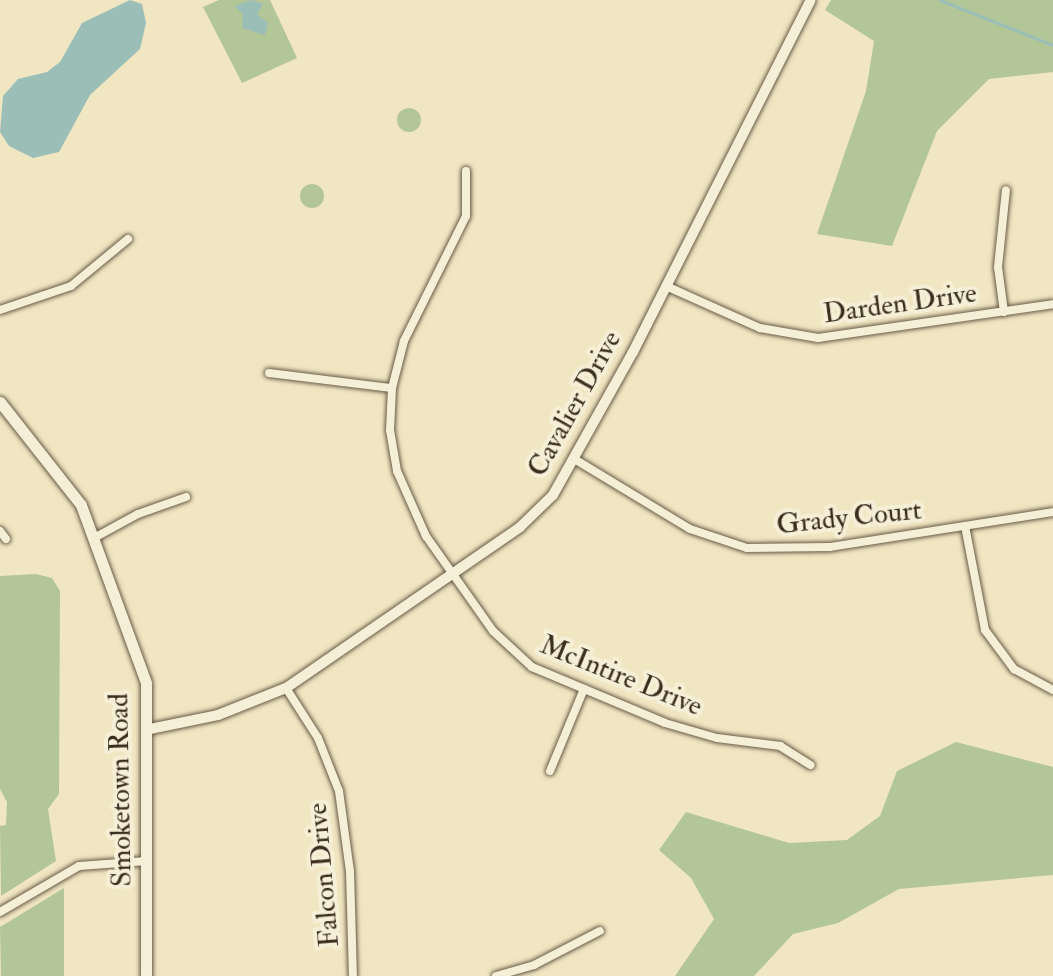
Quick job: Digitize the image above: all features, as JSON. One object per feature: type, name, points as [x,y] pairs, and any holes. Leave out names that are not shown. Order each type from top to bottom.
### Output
[{"type":"main road","name":"Smoketown Road","points":[[0,402],[70,487],[94,538],[140,661],[150,729],[146,976]]},
{"type":"street","name":"Cavalier Drive","points":[[150,729],[218,715],[286,688],[453,575],[537,512],[576,460],[811,0]]},
{"type":"street","name":"McIntire Drive","points":[[466,171],[466,216],[404,341],[392,388],[390,430],[397,471],[414,515],[453,575],[517,657],[584,689],[691,731],[780,746],[810,765]]},
{"type":"street","points":[[1004,312],[999,251],[1006,190]]},
{"type":"street","points":[[0,310],[71,286],[128,239]]},
{"type":"street","name":"Darden Drive","points":[[666,286],[741,321],[797,337],[839,337],[1053,304]]},
{"type":"street","points":[[269,373],[392,388]]},
{"type":"street","name":"Grady Court","points":[[576,460],[690,529],[747,548],[830,547],[1053,512]]},
{"type":"street","points":[[94,538],[138,514],[186,497]]},
{"type":"street","points":[[965,526],[979,614],[989,637],[1014,669],[1053,690]]},
{"type":"street","name":"Falcon Drive","points":[[286,688],[318,738],[339,791],[350,871],[353,976]]},
{"type":"street","points":[[550,771],[584,689]]},
{"type":"street","points":[[0,912],[79,866],[147,861]]},
{"type":"street","points":[[496,976],[534,965],[600,931]]},
{"type":"green space","points":[[219,0],[270,0],[297,58],[242,83],[203,7]]},
{"type":"green space","points":[[831,0],[1053,0],[1053,72],[989,79],[937,131],[892,246],[817,234],[866,91],[874,41],[825,10]]},
{"type":"green space","points":[[409,108],[420,115],[421,120],[414,131],[409,132],[398,125],[397,120],[404,109]]},
{"type":"green space","points":[[312,184],[321,187],[324,196],[321,205],[312,208],[303,205],[300,196],[303,187]]},
{"type":"green space","points":[[36,574],[52,578],[60,591],[59,794],[48,809],[56,861],[1,896],[0,826],[6,825],[7,802],[0,789],[0,576]]},
{"type":"green space","points":[[956,742],[1053,767],[1053,875],[899,889],[838,923],[793,934],[754,976],[675,976],[714,919],[691,878],[659,850],[686,812],[789,843],[847,840],[880,816],[897,771]]},
{"type":"green space","points":[[64,888],[64,976],[1,976],[0,927]]},
{"type":"water","points":[[130,0],[142,4],[146,23],[140,49],[90,95],[59,152],[33,158],[9,146],[0,132],[3,96],[18,79],[47,72],[60,62],[82,23]]},
{"type":"water","points":[[251,0],[263,4],[257,14],[268,23],[265,35],[242,28],[243,15],[235,6]]},
{"type":"waterway","points":[[940,0],[1053,45]]}]
